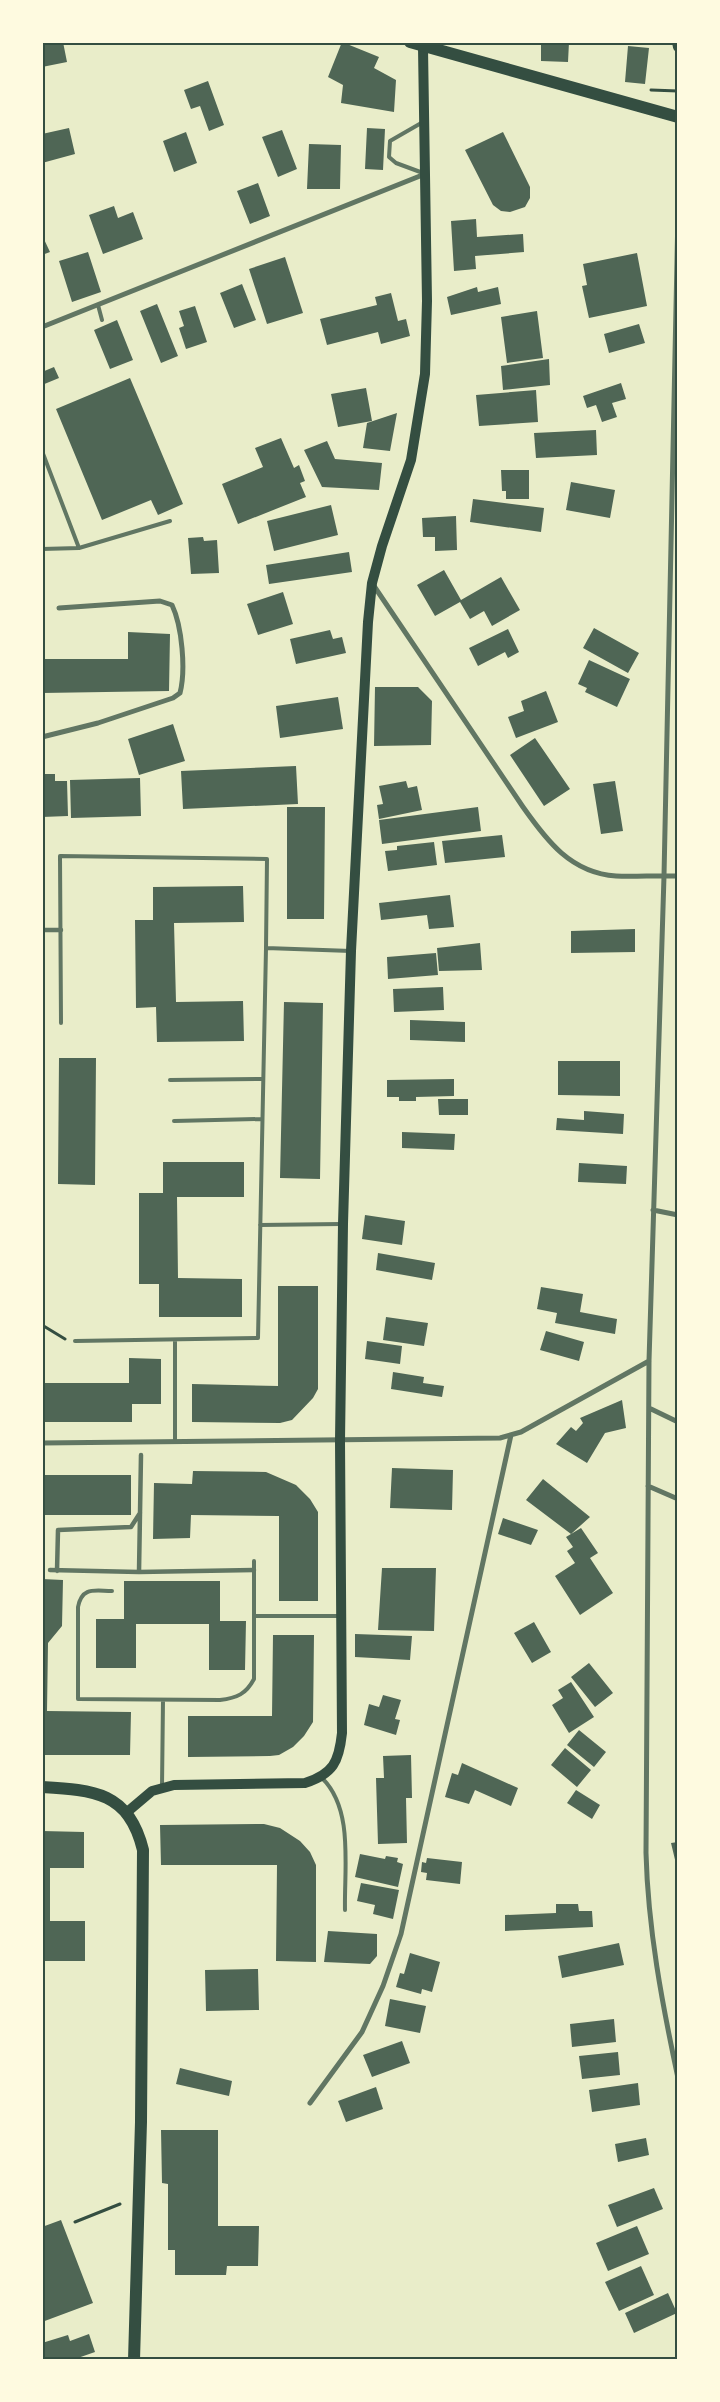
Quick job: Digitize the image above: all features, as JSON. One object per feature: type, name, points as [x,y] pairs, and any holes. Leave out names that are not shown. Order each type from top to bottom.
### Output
[{"type":"main road","points":[[410,42],[424,48],[678,117]]},
{"type":"main road","points":[[677,42],[678,47]]},
{"type":"main road","points":[[126,1813],[141,1799],[162,1787],[187,1784],[305,1783],[322,1778],[332,1767],[340,1752],[342,1733],[340,1440],[343,1224],[351,951],[368,622],[372,583],[382,546],[412,460],[425,374],[427,301],[424,48]]},
{"type":"main road","points":[[42,1787],[94,1792],[105,1796],[126,1813],[139,1836],[144,1866],[141,2122],[134,2360]]},
{"type":"street","points":[[42,327],[426,173]]},
{"type":"street","points":[[678,213],[664,876],[649,1361],[646,1853],[647,1901],[654,1959],[678,2078]]},
{"type":"street","points":[[372,583],[545,837],[566,858],[586,870],[614,876],[678,876]]},
{"type":"street","points":[[42,737],[89,726],[172,698],[180,693],[183,680],[178,617],[172,605],[160,601],[58,608]]},
{"type":"street","points":[[42,930],[61,930]]},
{"type":"street","points":[[653,1210],[678,1215]]},
{"type":"street","points":[[42,1443],[479,1440],[521,1432],[649,1361]]},
{"type":"street","points":[[649,1408],[678,1422]]},
{"type":"street","points":[[310,2102],[362,2032],[383,1986],[401,1934],[511,1435]]},
{"type":"street","points":[[139,1572],[141,1455]]},
{"type":"street","points":[[648,1486],[678,1499]]},
{"type":"street","points":[[57,1570],[58,1530],[131,1527],[141,1512]]},
{"type":"street","points":[[50,1570],[139,1572],[254,1570]]},
{"type":"lane","points":[[425,121],[390,141],[389,157],[396,163],[426,173]]},
{"type":"lane","points":[[98,305],[102,320]]},
{"type":"lane","points":[[42,451],[79,548]]},
{"type":"lane","points":[[42,549],[79,548],[170,521]]},
{"type":"lane","points":[[61,1023],[60,856],[267,859],[258,1338],[75,1341]]},
{"type":"lane","points":[[266,948],[351,951]]},
{"type":"lane","points":[[170,1080],[262,1079]]},
{"type":"lane","points":[[174,1121],[261,1119]]},
{"type":"lane","points":[[260,1225],[343,1224]]},
{"type":"lane","points":[[175,1340],[176,1442]]},
{"type":"lane","points":[[112,1591],[87,1591],[80,1596],[78,1607],[78,1700],[236,1698],[249,1689],[254,1679],[254,1561]]},
{"type":"lane","points":[[255,1616],[340,1616]]},
{"type":"lane","points":[[162,1787],[163,1700]]},
{"type":"lane","points":[[322,1778],[332,1788],[342,1815],[344,1910]]},
{"type":"path","points":[[651,90],[678,92]]},
{"type":"path","points":[[42,1325],[63,1339],[75,1341]]},
{"type":"path","points":[[75,2222],[120,2204]]},
{"type":"building","points":[[42,42],[63,42],[67,62],[42,67]]},
{"type":"building","points":[[342,42],[379,57],[374,68],[396,80],[394,112],[341,103],[343,85],[328,77]]},
{"type":"building","points":[[541,42],[569,42],[568,62],[541,61]]},
{"type":"building","points":[[628,46],[649,48],[645,84],[625,82]]},
{"type":"building","points":[[208,81],[224,125],[209,131],[200,106],[191,109],[184,90]]},
{"type":"building","points":[[69,128],[75,154],[42,163],[42,134]]},
{"type":"building","points":[[367,128],[385,129],[383,170],[365,169]]},
{"type":"building","points":[[282,130],[297,169],[278,177],[262,137]]},
{"type":"building","points":[[186,132],[197,163],[174,172],[163,141]]},
{"type":"building","points":[[503,132],[530,187],[530,198],[525,207],[510,212],[501,211],[493,205],[465,150]]},
{"type":"building","points":[[309,144],[341,145],[340,189],[307,189]]},
{"type":"building","points":[[258,183],[270,216],[250,224],[237,191]]},
{"type":"building","points":[[114,206],[118,218],[133,212],[143,239],[103,254],[89,215]]},
{"type":"building","points":[[476,219],[477,237],[523,234],[524,252],[475,256],[476,269],[454,271],[451,221]]},
{"type":"building","points":[[42,235],[50,252],[42,255]]},
{"type":"building","points":[[88,252],[101,292],[72,302],[59,261]]},
{"type":"building","points":[[637,253],[647,306],[589,318],[582,286],[587,285],[583,264]]},
{"type":"building","points":[[285,257],[303,313],[267,324],[249,269]]},
{"type":"building","points":[[242,284],[256,320],[234,328],[220,293]]},
{"type":"building","points":[[477,287],[478,292],[498,287],[501,304],[451,315],[447,297]]},
{"type":"building","points":[[391,293],[398,321],[406,319],[410,336],[381,344],[378,332],[327,345],[320,319],[377,305],[375,297]]},
{"type":"building","points":[[157,304],[178,356],[161,363],[140,311]]},
{"type":"building","points":[[195,306],[207,342],[186,349],[179,328],[184,326],[179,311]]},
{"type":"building","points":[[537,311],[543,358],[507,363],[501,317]]},
{"type":"building","points":[[117,320],[133,360],[110,369],[94,330]]},
{"type":"building","points":[[639,324],[645,343],[609,353],[604,334]]},
{"type":"building","points":[[549,359],[550,385],[503,390],[501,366]]},
{"type":"building","points":[[54,367],[59,378],[42,385],[42,372]]},
{"type":"building","points":[[130,378],[183,504],[158,515],[151,500],[102,520],[56,409]]},
{"type":"building","points":[[621,383],[626,399],[612,403],[617,417],[602,422],[596,405],[587,408],[583,396]]},
{"type":"building","points":[[366,388],[372,421],[338,427],[331,394]]},
{"type":"building","points":[[536,390],[538,422],[479,426],[476,395]]},
{"type":"building","points":[[397,413],[390,451],[363,448],[367,423]]},
{"type":"building","points":[[596,430],[597,455],[536,458],[534,433]]},
{"type":"building","points":[[281,438],[294,468],[299,465],[305,481],[300,483],[306,497],[238,524],[222,484],[263,467],[255,448]]},
{"type":"building","points":[[327,441],[335,459],[382,463],[379,490],[322,487],[304,450]]},
{"type":"building","points":[[501,470],[529,470],[529,499],[506,499],[506,491],[502,491]]},
{"type":"building","points":[[571,482],[615,490],[610,518],[566,510]]},
{"type":"building","points":[[473,499],[544,508],[541,532],[470,522]]},
{"type":"building","points":[[331,505],[338,535],[274,551],[267,521]]},
{"type":"building","points":[[456,516],[457,550],[435,551],[435,537],[423,537],[422,518]]},
{"type":"building","points":[[203,537],[204,541],[217,540],[219,573],[191,574],[188,538]]},
{"type":"building","points":[[349,552],[352,572],[269,584],[266,565]]},
{"type":"building","points":[[444,570],[461,600],[501,577],[520,610],[492,626],[484,611],[470,619],[460,602],[435,616],[417,585]]},
{"type":"building","points":[[283,592],[293,624],[258,635],[247,604]]},
{"type":"building","points":[[594,628],[639,653],[628,673],[583,648]]},
{"type":"building","points":[[508,629],[519,652],[508,658],[505,652],[478,666],[469,648]]},
{"type":"building","points":[[330,630],[333,639],[342,637],[346,653],[296,664],[290,639]]},
{"type":"building","points":[[128,632],[170,634],[169,691],[42,693],[42,659],[128,659]]},
{"type":"building","points":[[589,660],[630,679],[617,707],[585,692],[587,688],[578,684]]},
{"type":"building","points":[[375,687],[418,687],[432,701],[431,745],[374,746]]},
{"type":"building","points":[[546,691],[558,722],[516,738],[508,717],[524,711],[521,701]]},
{"type":"building","points":[[338,697],[343,729],[280,738],[276,706]]},
{"type":"building","points":[[173,724],[185,761],[139,775],[128,739]]},
{"type":"building","points":[[535,738],[570,789],[544,806],[510,755]]},
{"type":"building","points":[[296,766],[298,804],[183,809],[181,771]]},
{"type":"building","points":[[42,774],[55,774],[55,781],[67,781],[68,816],[42,817]]},
{"type":"building","points":[[140,778],[141,816],[71,818],[70,780]]},
{"type":"building","points":[[406,781],[408,788],[417,786],[422,810],[379,819],[377,805],[383,804],[379,786]]},
{"type":"building","points":[[615,781],[623,831],[601,834],[593,784]]},
{"type":"building","points":[[287,807],[325,807],[324,919],[287,919]]},
{"type":"building","points":[[478,807],[481,831],[382,844],[379,820]]},
{"type":"building","points":[[502,835],[505,857],[445,863],[442,841]]},
{"type":"building","points":[[434,842],[437,865],[388,871],[385,851],[397,850],[397,846]]},
{"type":"building","points":[[243,886],[244,922],[174,923],[176,1002],[243,1001],[244,1041],[157,1042],[156,1007],[136,1008],[135,920],[153,920],[153,887]]},
{"type":"building","points":[[450,895],[454,927],[429,929],[427,915],[381,920],[379,903]]},
{"type":"building","points":[[635,929],[635,952],[571,953],[571,931]]},
{"type":"building","points":[[480,943],[482,970],[439,971],[437,948]]},
{"type":"building","points":[[436,953],[438,975],[388,979],[387,957]]},
{"type":"building","points":[[443,987],[444,1010],[394,1012],[393,989]]},
{"type":"building","points":[[284,1002],[323,1003],[320,1179],[280,1178]]},
{"type":"building","points":[[410,1020],[465,1022],[465,1042],[410,1040]]},
{"type":"building","points":[[59,1058],[96,1058],[95,1185],[58,1184]]},
{"type":"building","points":[[558,1061],[620,1061],[620,1096],[558,1095]]},
{"type":"building","points":[[454,1079],[454,1096],[416,1097],[416,1101],[399,1101],[399,1097],[387,1097],[387,1080]]},
{"type":"building","points":[[438,1099],[468,1099],[468,1115],[439,1115]]},
{"type":"building","points":[[584,1111],[624,1114],[623,1134],[556,1130],[557,1118],[584,1120]]},
{"type":"building","points":[[402,1132],[455,1134],[454,1150],[402,1148]]},
{"type":"building","points":[[163,1162],[244,1162],[244,1197],[177,1197],[178,1278],[242,1279],[242,1317],[159,1317],[159,1284],[139,1284],[139,1193],[163,1193]]},
{"type":"building","points":[[579,1163],[627,1166],[626,1184],[578,1182]]},
{"type":"building","points":[[365,1215],[405,1221],[402,1245],[362,1239]]},
{"type":"building","points":[[378,1253],[435,1263],[432,1280],[376,1270]]},
{"type":"building","points":[[278,1286],[318,1286],[318,1389],[313,1398],[292,1420],[280,1423],[192,1422],[192,1384],[278,1386]]},
{"type":"building","points":[[541,1287],[583,1294],[580,1312],[617,1319],[615,1334],[555,1323],[557,1313],[537,1309]]},
{"type":"building","points":[[386,1317],[428,1323],[424,1346],[383,1340]]},
{"type":"building","points":[[546,1331],[584,1342],[579,1361],[540,1350]]},
{"type":"building","points":[[367,1341],[402,1346],[400,1364],[365,1359]]},
{"type":"building","points":[[129,1358],[161,1359],[161,1404],[132,1404],[132,1422],[42,1422],[42,1383],[129,1383]]},
{"type":"building","points":[[393,1372],[424,1377],[423,1383],[444,1386],[442,1397],[391,1389]]},
{"type":"building","points":[[622,1400],[626,1428],[605,1433],[587,1463],[556,1444],[571,1427],[576,1431],[583,1423],[580,1418]]},
{"type":"building","points":[[392,1468],[453,1470],[452,1510],[390,1508]]},
{"type":"building","points":[[193,1471],[266,1472],[296,1485],[310,1499],[318,1512],[318,1601],[279,1601],[279,1516],[191,1515],[190,1538],[153,1539],[154,1483],[192,1484]]},
{"type":"building","points":[[42,1475],[131,1475],[131,1515],[42,1515]]},
{"type":"building","points":[[543,1479],[590,1517],[571,1534],[526,1500]]},
{"type":"building","points":[[503,1518],[538,1530],[531,1545],[498,1534]]},
{"type":"building","points":[[581,1528],[598,1553],[590,1558],[613,1593],[580,1615],[555,1576],[575,1563],[567,1551],[573,1547],[566,1537]]},
{"type":"building","points":[[382,1568],[436,1568],[434,1631],[378,1630]]},
{"type":"building","points":[[42,1579],[63,1580],[62,1626],[48,1643],[47,1711],[131,1712],[130,1755],[42,1755]]},
{"type":"building","points":[[124,1581],[220,1581],[220,1621],[246,1621],[245,1670],[209,1670],[209,1624],[136,1624],[136,1668],[96,1668],[96,1619],[124,1619]]},
{"type":"building","points":[[534,1622],[551,1652],[532,1663],[514,1633]]},
{"type":"building","points":[[355,1634],[412,1636],[410,1660],[355,1657]]},
{"type":"building","points":[[273,1635],[314,1635],[313,1722],[304,1736],[293,1747],[279,1755],[188,1757],[188,1716],[272,1716]]},
{"type":"building","points":[[589,1663],[613,1693],[595,1707],[571,1677]]},
{"type":"building","points":[[571,1682],[594,1717],[569,1733],[552,1705],[563,1698],[558,1690]]},
{"type":"building","points":[[383,1695],[401,1700],[395,1719],[400,1720],[396,1735],[364,1725],[369,1704],[379,1707]]},
{"type":"building","points":[[579,1730],[606,1752],[594,1767],[567,1745]]},
{"type":"building","points":[[565,1748],[591,1770],[577,1787],[551,1765]]},
{"type":"building","points":[[411,1755],[412,1798],[406,1798],[407,1843],[378,1844],[376,1778],[384,1778],[383,1756]]},
{"type":"building","points":[[462,1763],[518,1788],[511,1806],[475,1790],[469,1804],[445,1797],[452,1773],[458,1775]]},
{"type":"building","points":[[576,1790],[600,1805],[592,1819],[567,1803]]},
{"type":"building","points":[[264,1824],[280,1828],[300,1841],[310,1852],[316,1865],[316,1962],[276,1961],[277,1865],[161,1865],[160,1825]]},
{"type":"building","points":[[42,1831],[84,1832],[84,1868],[50,1868],[50,1921],[85,1921],[85,1961],[42,1961]]},
{"type":"building","points":[[678,1842],[678,1868],[677,1868],[671,1843]]},
{"type":"building","points":[[360,1854],[385,1859],[386,1856],[398,1858],[397,1862],[403,1864],[398,1887],[355,1877]]},
{"type":"building","points":[[427,1858],[462,1862],[460,1884],[426,1880],[427,1873],[421,1872],[422,1862],[426,1863]]},
{"type":"building","points":[[361,1883],[399,1890],[393,1919],[373,1914],[375,1905],[357,1901]]},
{"type":"building","points":[[556,1904],[578,1904],[579,1911],[592,1911],[593,1927],[505,1931],[505,1915],[556,1913]]},
{"type":"building","points":[[328,1931],[377,1934],[377,1956],[370,1964],[324,1962]]},
{"type":"building","points":[[619,1943],[624,1965],[562,1978],[558,1956]]},
{"type":"building","points":[[410,1953],[440,1962],[432,1992],[422,1989],[421,1994],[396,1987],[400,1973],[404,1974]]},
{"type":"building","points":[[258,1969],[259,2010],[206,2011],[205,1970]]},
{"type":"building","points":[[390,1999],[426,2006],[420,2033],[385,2026]]},
{"type":"building","points":[[614,2019],[616,2042],[572,2047],[570,2024]]},
{"type":"building","points":[[402,2041],[410,2063],[372,2077],[363,2055]]},
{"type":"building","points":[[618,2052],[620,2075],[582,2079],[579,2056]]},
{"type":"building","points":[[180,2068],[232,2081],[229,2096],[176,2084]]},
{"type":"building","points":[[638,2083],[640,2105],[592,2112],[589,2090]]},
{"type":"building","points":[[376,2087],[383,2109],[346,2122],[338,2101]]},
{"type":"building","points":[[161,2130],[218,2130],[218,2226],[259,2226],[258,2266],[227,2266],[226,2275],[175,2275],[175,2250],[168,2250],[168,2184],[162,2183]]},
{"type":"building","points":[[646,2138],[649,2155],[618,2162],[615,2144]]},
{"type":"building","points":[[654,2188],[663,2209],[617,2227],[608,2205]]},
{"type":"building","points":[[61,2220],[93,2303],[42,2322],[42,2227]]},
{"type":"building","points":[[637,2226],[649,2254],[608,2271],[596,2243]]},
{"type":"building","points":[[641,2266],[654,2295],[619,2311],[605,2282]]},
{"type":"building","points":[[668,2293],[677,2313],[634,2333],[625,2313]]},
{"type":"building","points":[[89,2334],[95,2352],[72,2360],[44,2360],[42,2343],[68,2335],[70,2341]]}]
